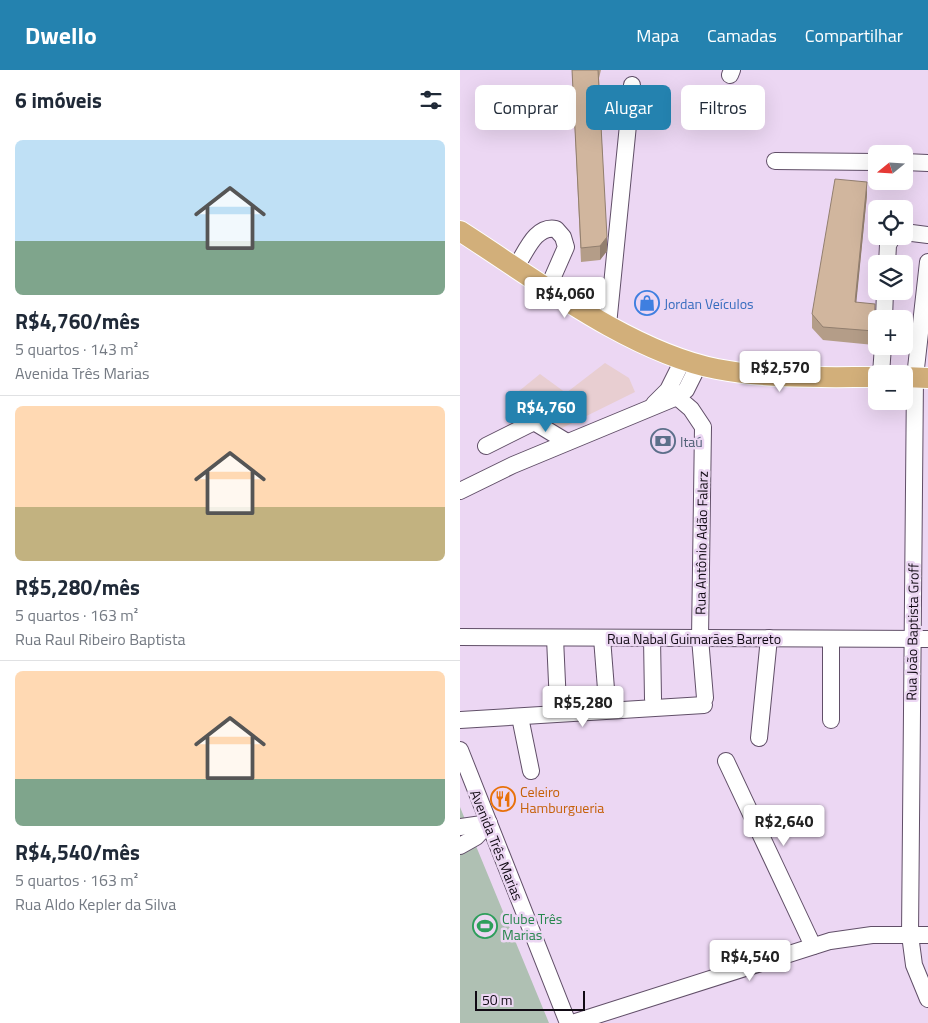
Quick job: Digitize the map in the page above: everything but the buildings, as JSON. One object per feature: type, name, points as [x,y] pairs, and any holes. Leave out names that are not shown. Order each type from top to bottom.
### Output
[{"type":"main road","points":[[460,231],[608,325],[641,343],[691,362],[759,374],[868,377]]},
{"type":"street","points":[[608,325],[628,130]]},
{"type":"street","points":[[775,161],[868,162]]},
{"type":"street","points":[[913,162],[928,163]]},
{"type":"street","points":[[516,267],[538,232],[548,227],[556,229],[563,237],[566,246],[548,288]]},
{"type":"street","points":[[913,233],[928,235]]},
{"type":"street","name":"Rua João Baptista Groff","points":[[928,262],[915,377],[920,639],[910,935],[914,965],[928,999]]},
{"type":"street","points":[[460,491],[484,477],[678,397],[686,390],[691,362]]},
{"type":"street","points":[[649,408],[668,390],[691,362]]},
{"type":"street","name":"Rua Antônio Adão Falarz","points":[[520,717],[705,702],[700,638],[703,427],[691,409],[678,397]]},
{"type":"street","points":[[486,446],[534,422],[567,442]]},
{"type":"street","name":"Rua Nabal Guimarães Barreto","points":[[460,637],[920,639]]},
{"type":"street","points":[[555,638],[558,705]]},
{"type":"street","points":[[602,638],[607,702]]},
{"type":"street","points":[[652,638],[653,699]]},
{"type":"street","points":[[759,738],[769,638]]},
{"type":"street","points":[[831,639],[831,720]]},
{"type":"street","points":[[460,720],[520,717],[531,771]]},
{"type":"street","name":"Avenida Três Marias","points":[[460,750],[568,1023]]},
{"type":"street","points":[[726,761],[813,946]]},
{"type":"street","points":[[460,827],[489,823]]},
{"type":"street","points":[[460,846],[476,837],[489,823]]},
{"type":"street","points":[[572,1023],[813,946],[856,936],[928,935]]},
{"type":"shaded area","points":[[605,363],[629,378],[635,392],[556,431],[508,400],[540,374],[566,393]]},
{"type":"green space","name":"Clube Três Marias","points":[[460,807],[469,829],[549,1023],[460,1023]]},
{"type":"place","name":"Jordan Veículos","points":[[647,303]]},
{"type":"place","name":"Itaú","points":[[663,441]]},
{"type":"place","name":"Celeiro Hamburgueria","points":[[503,799]]},
{"type":"place","name":"Clube Três Marias","points":[[485,926]]}]
